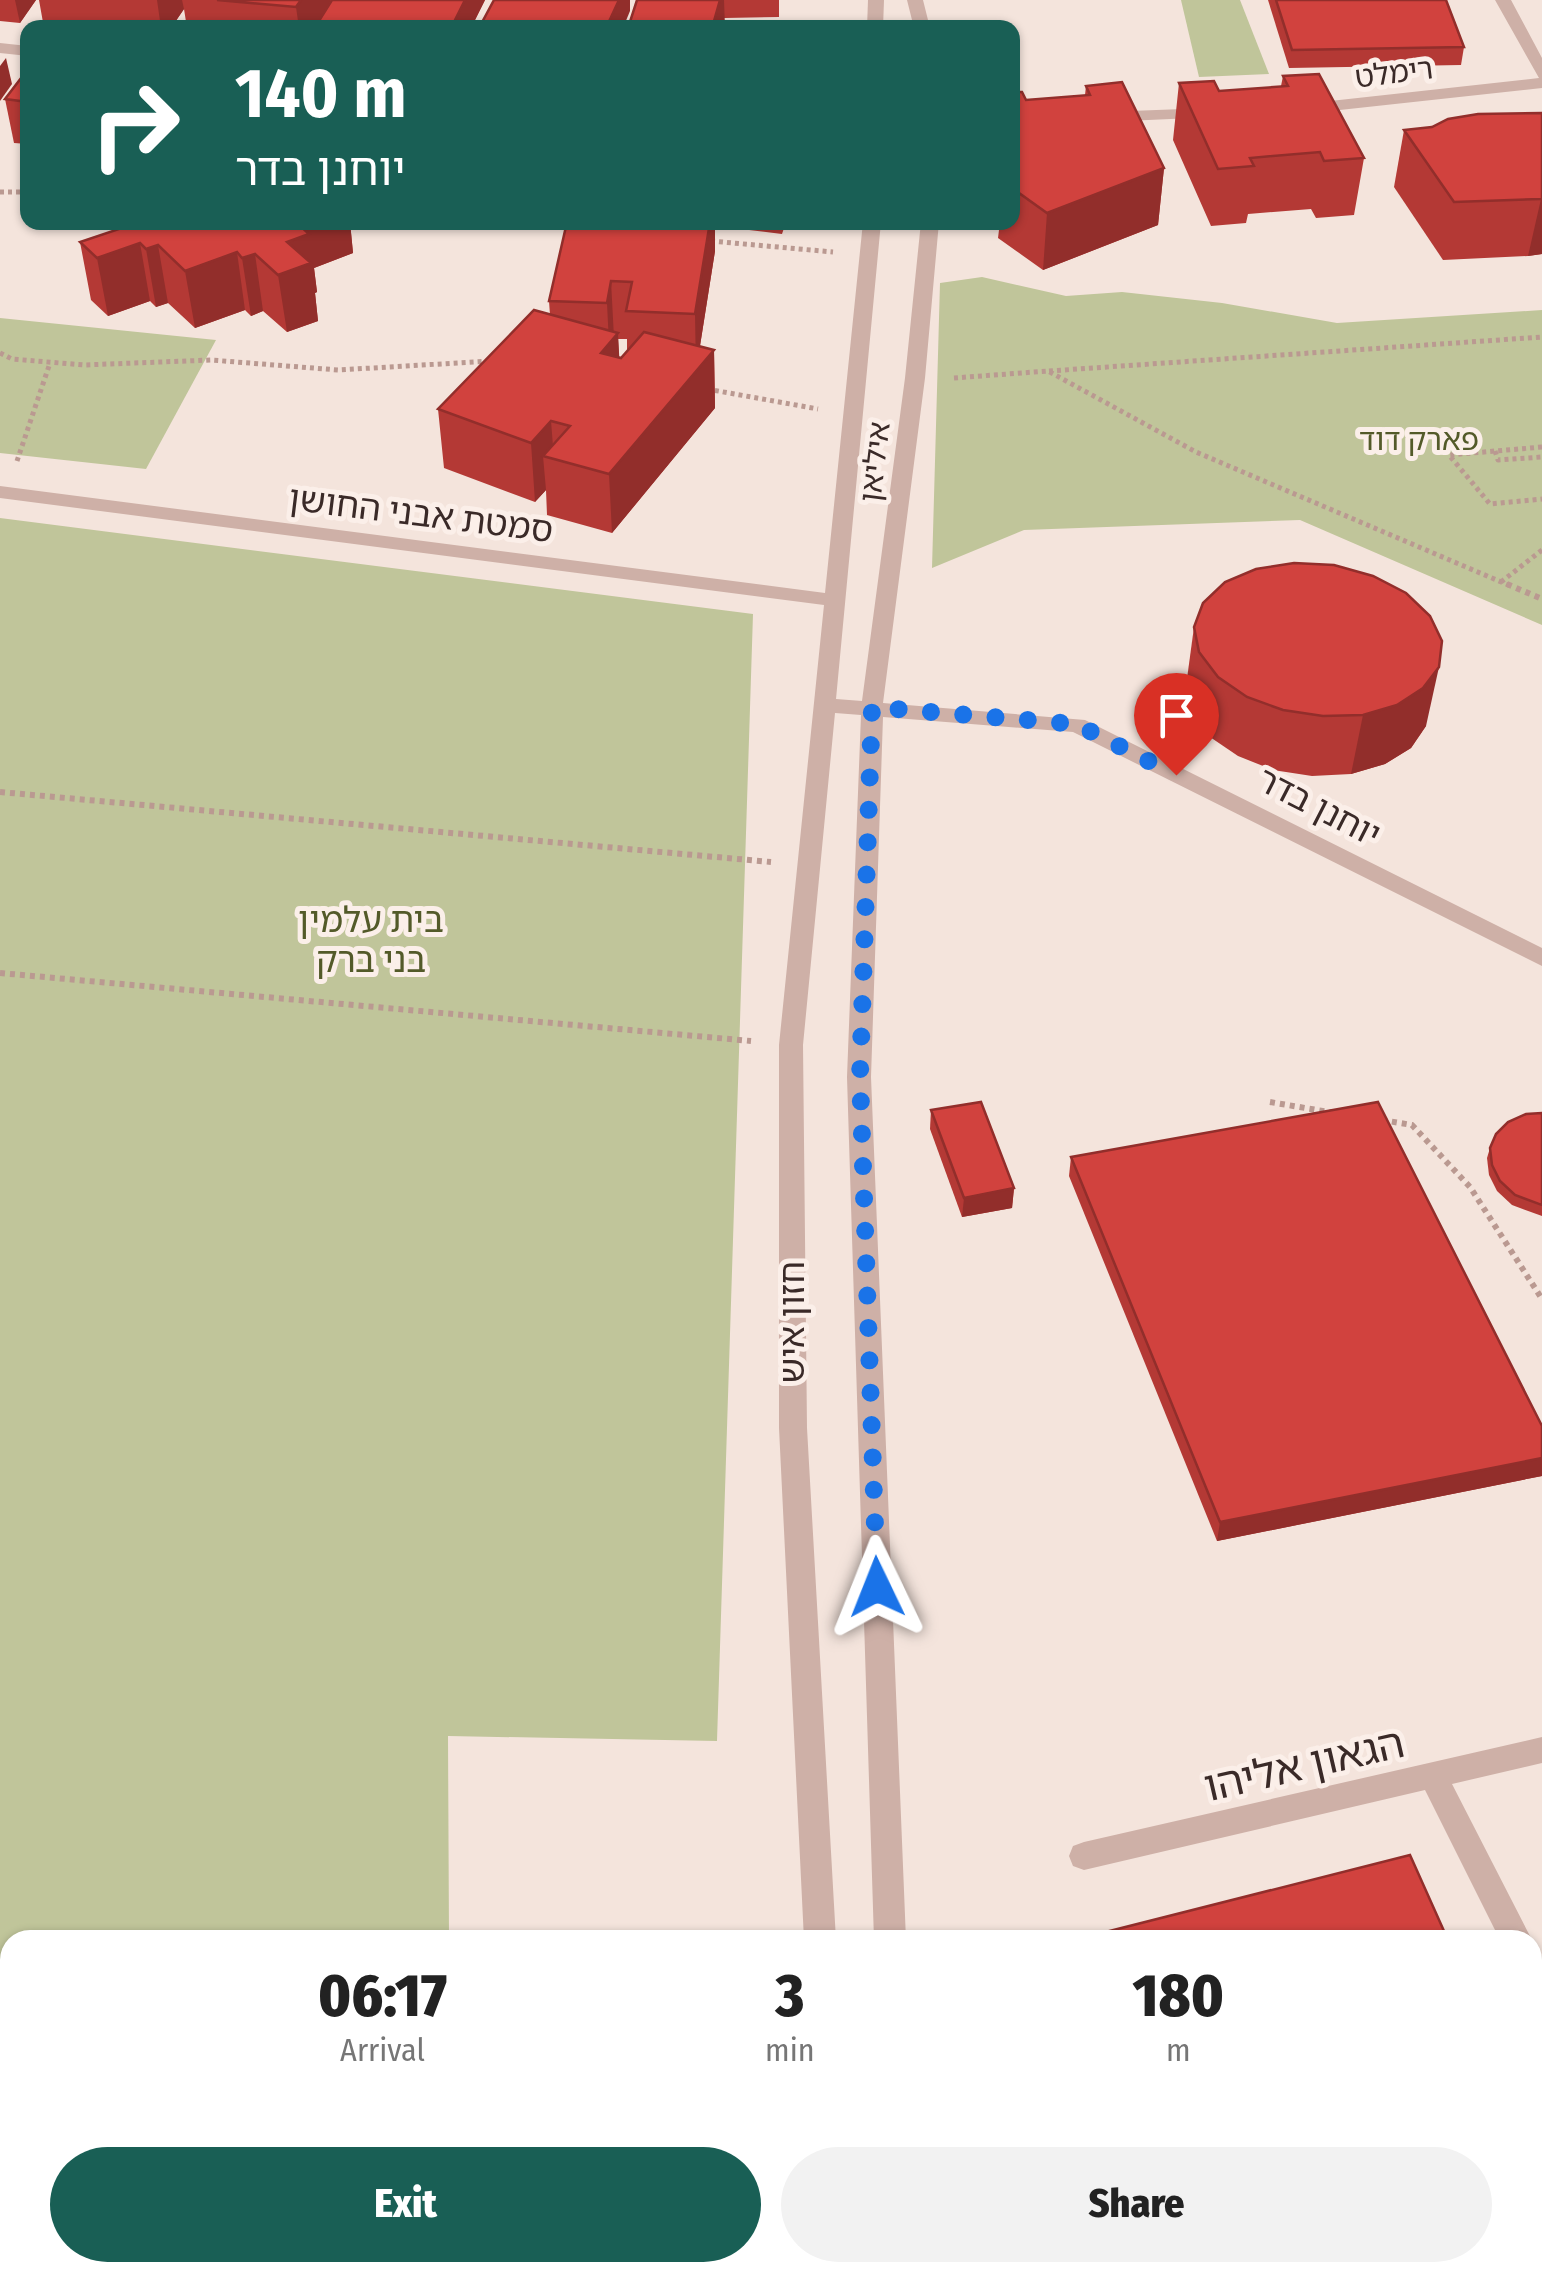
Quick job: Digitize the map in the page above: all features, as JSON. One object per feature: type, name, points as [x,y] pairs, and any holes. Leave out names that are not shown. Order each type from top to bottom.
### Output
[{"type":"street","points":[[1503,0],[1542,74]]},
{"type":"street","name":"רימלט","points":[[1284,110],[1342,108],[1542,83]]},
{"type":"street","points":[[1090,118],[1226,112]]},
{"type":"street","name":"איליאן","points":[[824,705],[871,230]]},
{"type":"street","name":"איליאן","points":[[872,707],[904,477],[929,230]]},
{"type":"street","name":"סמטת אבני החושן","points":[[3,492],[833,600]]},
{"type":"street","name":"יוחנן בדר","points":[[824,705],[1076,724],[1542,958]]},
{"type":"street","name":"חזון איש","points":[[819,1930],[793,1428],[791,1045],[824,705]]},
{"type":"street","points":[[872,707],[860,1076],[890,1930]]},
{"type":"street","name":"הגאון אליהו","points":[[1084,1856],[1542,1750]]},
{"type":"street","points":[[1434,1778],[1511,1930]]},
{"type":"path","points":[[701,240],[800,251],[869,253]]},
{"type":"path","points":[[938,380],[1542,337]]},
{"type":"path","points":[[0,353],[12,359],[84,366],[212,360],[338,370],[510,363]]},
{"type":"path","points":[[3,492],[50,363]]},
{"type":"path","points":[[1048,371],[1196,452],[1542,600]]},
{"type":"path","points":[[701,388],[853,415]]},
{"type":"path","points":[[1542,447],[1450,456],[1490,504],[1542,499]]},
{"type":"path","points":[[1494,451],[1498,460],[1542,457]]},
{"type":"path","points":[[1501,582],[1542,550]]},
{"type":"path","points":[[0,792],[807,865]]},
{"type":"path","points":[[0,974],[791,1045]]},
{"type":"path","points":[[1270,1102],[1341,1114]]},
{"type":"path","points":[[1376,1119],[1412,1125],[1470,1187],[1542,1299]]},
{"type":"green space","points":[[1181,0],[1240,0],[1269,74],[1199,77]]},
{"type":"green space","name":"פארק דוד","points":[[982,277],[1066,296],[1122,292],[1222,303],[1337,323],[1542,310],[1542,625],[1300,520],[1024,530],[932,568],[940,283]]},
{"type":"green space","points":[[0,318],[216,340],[146,469],[0,453]]},
{"type":"green space","name":"בית עלמין בני ברק","points":[[0,518],[753,614],[717,1741],[448,1736],[449,1930],[0,1930]]},
{"type":"building","points":[[217,0],[301,0],[296,7]]},
{"type":"building","points":[[332,0],[465,0],[455,20],[320,20]]},
{"type":"building","points":[[494,0],[619,0],[610,20],[483,20]]},
{"type":"building","points":[[637,0],[720,0],[714,20],[631,20]]},
{"type":"building","points":[[1276,0],[1446,0],[1464,47],[1292,50]]},
{"type":"building","points":[[1319,74],[1364,158],[1324,161],[1320,152],[1250,158],[1254,166],[1218,169],[1179,83],[1214,81],[1219,91],[1288,86],[1283,76]]},
{"type":"building","points":[[20,79],[20,101],[5,99]]},
{"type":"building","points":[[1122,82],[1164,168],[1047,213],[1020,194],[1020,92],[1026,100],[1090,95],[1086,86]]},
{"type":"building","points":[[1542,113],[1542,199],[1454,202],[1404,130],[1478,114]]},
{"type":"building","points":[[116,230],[305,230],[309,234],[287,242],[311,263],[278,275],[255,254],[242,258],[237,252],[185,271],[158,245],[146,249],[140,243],[97,258],[80,242]]},
{"type":"building","points":[[565,230],[709,230],[695,314],[626,311],[632,282],[611,281],[607,303],[549,301]]},
{"type":"building","points":[[534,310],[618,333],[601,353],[621,358],[644,332],[714,350],[609,474],[543,456],[570,426],[551,421],[531,443],[438,409]]},
{"type":"building","points":[[1294,563],[1334,565],[1373,576],[1406,593],[1430,616],[1442,641],[1439,667],[1423,688],[1397,705],[1363,715],[1323,716],[1283,710],[1247,697],[1218,677],[1199,652],[1194,627],[1203,603],[1225,582],[1256,569]]},
{"type":"building","points":[[981,1102],[1014,1188],[964,1198],[931,1110]]},
{"type":"building","points":[[1378,1102],[1542,1426],[1542,1458],[1220,1522],[1071,1157]]},
{"type":"building","points":[[1542,1113],[1542,1205],[1515,1195],[1500,1181],[1492,1165],[1490,1148],[1496,1134],[1508,1122],[1526,1114]]},
{"type":"building","points":[[1410,1855],[1444,1930],[1114,1930]]},
{"type":"route","points":[[877,1587],[860,1076],[872,707],[1076,724],[1176,775]]}]
